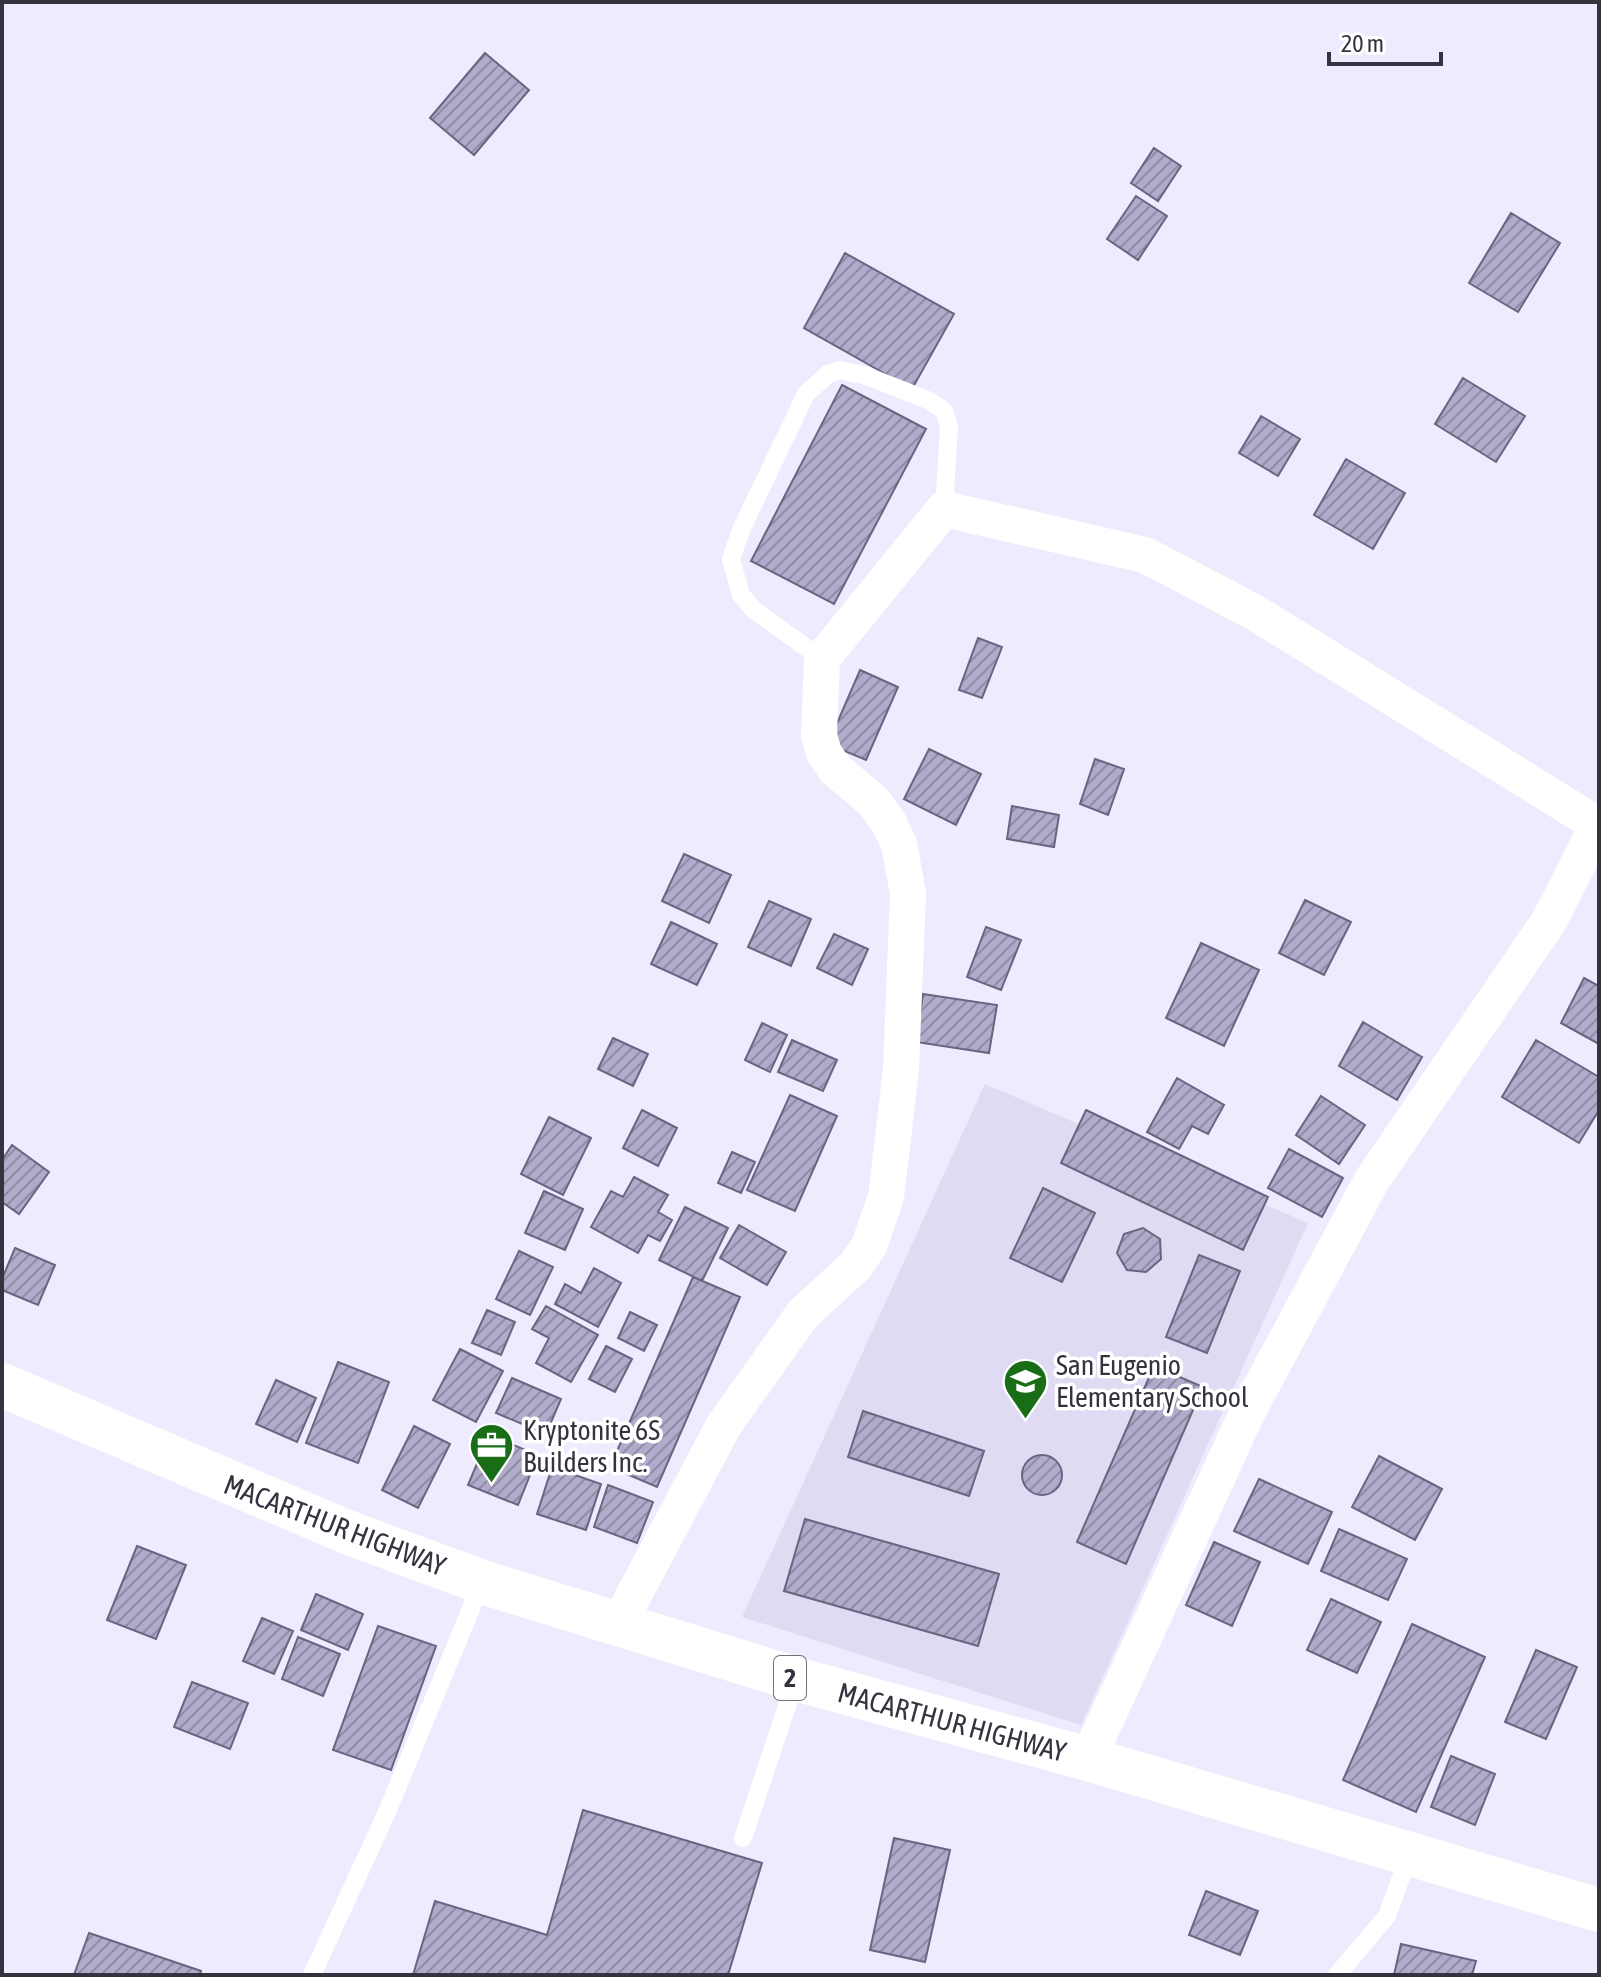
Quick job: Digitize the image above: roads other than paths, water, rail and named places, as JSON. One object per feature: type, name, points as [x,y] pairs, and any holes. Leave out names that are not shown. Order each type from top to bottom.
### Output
[{"type":"highway","name":"MACARTHUR HIGHWAY","points":[[2,1385],[333,1527],[482,1582],[796,1679],[1088,1759],[1599,1910]]},
{"type":"street","points":[[619,1623],[724,1425],[803,1314],[855,1266],[869,1246],[886,1197],[901,1070],[908,893],[899,844],[889,823],[874,802],[835,769],[824,753],[819,735],[822,659],[944,509],[1145,555],[1254,612],[1598,824],[1549,921],[1400,1135],[1365,1193],[1247,1413],[1088,1759]]},
{"type":"lane","points":[[822,659],[754,610],[741,595],[731,559],[741,530],[806,394],[828,374],[840,370],[867,376],[930,401],[944,411],[949,426],[944,509]]},
{"type":"lane","points":[[312,1975],[387,1812],[482,1582]]},
{"type":"lane","points":[[743,1838],[796,1679]]},
{"type":"lane","points":[[1337,1975],[1387,1916],[1409,1855]]},
{"type":"place","name":"San Eugenio Elementary School","points":[[1025,1420]]},
{"type":"place","name":"Kryptonite 6S Builders Inc.","points":[[492,1485]]}]
